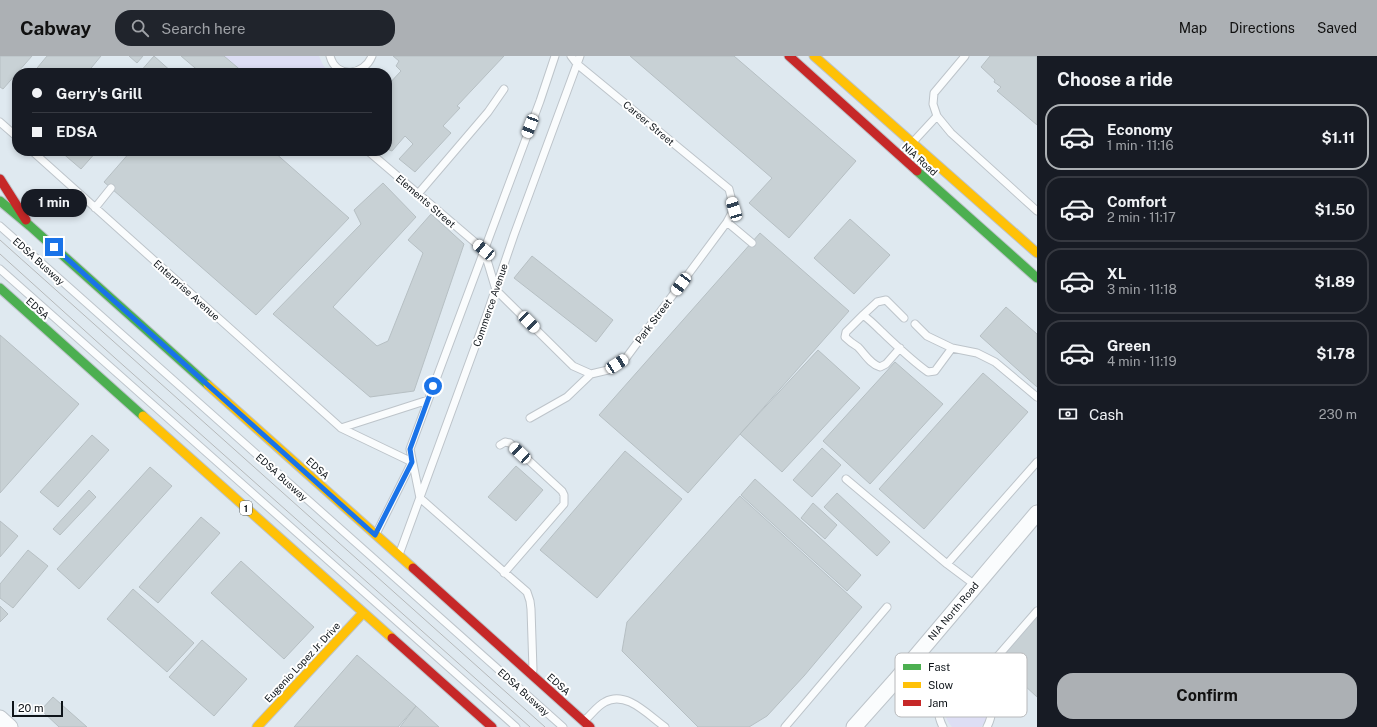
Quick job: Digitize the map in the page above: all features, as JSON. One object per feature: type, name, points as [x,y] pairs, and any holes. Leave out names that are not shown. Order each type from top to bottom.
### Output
[{"type":"main road","name":"NIA Road","points":[[789,56],[1037,278]]},
{"type":"main road","name":"NIA Road","points":[[814,56],[912,144],[946,169],[1037,253]]},
{"type":"main road","name":"EDSA","points":[[0,179],[30,226]]},
{"type":"main road","name":"EDSA","points":[[0,201],[30,226],[587,724]]},
{"type":"main road","name":"EDSA","points":[[0,288],[492,727]]},
{"type":"main road","name":"Eugenio Lopez Jr. Drive","points":[[257,727],[363,613]]},
{"type":"street","name":"NIA North Road","points":[[918,653],[1037,513]]},
{"type":"street","name":"NIA North Road","points":[[854,727],[895,681]]},
{"type":"street","points":[[0,718],[10,727]]},
{"type":"lane","points":[[330,56],[339,68]]},
{"type":"lane","points":[[364,68],[369,63],[372,56]]},
{"type":"lane","points":[[534,676],[530,602],[527,592],[420,498],[410,449],[555,56]]},
{"type":"lane","name":"Career Street","points":[[571,56],[577,64],[729,189]]},
{"type":"lane","name":"Commerce Avenue","points":[[399,555],[580,56]]},
{"type":"lane","points":[[965,56],[934,93],[933,104],[937,116],[951,134],[1037,211]]},
{"type":"lane","points":[[418,194],[488,112],[504,89]]},
{"type":"lane","points":[[912,144],[937,116]]},
{"type":"lane","points":[[0,122],[12,133]]},
{"type":"lane","name":"Enterprise Avenue","points":[[38,156],[342,428],[412,462]]},
{"type":"lane","name":"Elements Street","points":[[374,156],[484,250]]},
{"type":"lane","points":[[95,208],[111,188]]},
{"type":"lane","name":"Park Street","points":[[591,374],[608,370],[626,358],[727,222],[734,209],[729,189]]},
{"type":"lane","points":[[727,222],[752,243]]},
{"type":"lane","name":"EDSA Busway","points":[[0,226],[563,727]]},
{"type":"lane","points":[[484,250],[496,290],[573,366],[591,374],[567,397],[530,418]]},
{"type":"lane","points":[[0,268],[516,727]]},
{"type":"lane","points":[[900,348],[886,364],[880,367],[875,365],[845,337],[846,332],[877,302],[886,300],[904,318]]},
{"type":"lane","points":[[863,315],[912,360],[928,372],[935,371],[952,348]]},
{"type":"lane","points":[[915,324],[927,336],[952,348],[977,353],[995,362],[1037,397]]},
{"type":"lane","points":[[342,428],[428,400]]},
{"type":"lane","points":[[500,445],[505,442],[510,443],[562,491],[564,495],[564,504],[504,573]]},
{"type":"lane","points":[[375,535],[412,462]]},
{"type":"lane","points":[[947,564],[1037,462]]},
{"type":"lane","points":[[846,479],[947,564],[975,585]]},
{"type":"lane","points":[[786,727],[887,608]]},
{"type":"lane","points":[[1001,653],[1037,611]]},
{"type":"lane","points":[[587,724],[604,702],[613,698],[620,698],[629,701],[665,727]]},
{"type":"lane","points":[[939,717],[943,727]]},
{"type":"lane","points":[[987,727],[991,717]]},
{"type":"shaded area","points":[[224,56],[319,56],[326,68],[238,68]]},
{"type":"shaded area","points":[[946,717],[987,717],[981,727],[952,727]]},
{"type":"building","points":[[0,56],[32,56],[21,68],[12,68],[12,79],[3,89],[0,87]]},
{"type":"building","points":[[47,56],[101,56],[91,68],[37,68]]},
{"type":"building","points":[[129,56],[143,56],[137,63]]},
{"type":"building","points":[[154,56],[167,68],[143,68]]},
{"type":"building","points":[[181,56],[224,56],[238,68],[195,68]]},
{"type":"building","points":[[393,56],[504,56],[457,106],[460,108],[443,126],[451,133],[415,172],[399,159],[413,144],[405,136],[392,151],[392,81],[401,71],[396,66],[399,61]]},
{"type":"building","points":[[630,56],[734,56],[856,161],[789,238],[749,203],[772,178]]},
{"type":"building","points":[[990,56],[1037,56],[1037,125],[997,91],[1001,87],[994,82],[995,80],[981,67]]},
{"type":"building","points":[[66,156],[93,156],[81,169]]},
{"type":"building","points":[[127,156],[279,156],[349,218],[256,315],[104,182]]},
{"type":"building","points":[[383,183],[416,217],[333,307],[377,346],[388,341],[423,253],[408,240],[431,214],[464,244],[414,391],[370,397],[273,314],[361,224],[354,210]]},
{"type":"building","points":[[850,219],[890,255],[854,294],[814,258]]},
{"type":"building","points":[[760,233],[849,311],[688,493],[599,415]]},
{"type":"building","points":[[532,256],[613,320],[596,342],[514,278]]},
{"type":"building","points":[[1006,307],[1037,334],[1037,387],[980,336]]},
{"type":"building","points":[[0,335],[79,404],[0,493]]},
{"type":"building","points":[[818,350],[860,388],[782,472],[740,434]]},
{"type":"building","points":[[895,362],[943,404],[870,484],[823,441]]},
{"type":"building","points":[[983,373],[1028,412],[924,529],[879,489]]},
{"type":"building","points":[[92,435],[109,450],[58,507],[40,492]]},
{"type":"building","points":[[822,448],[841,465],[812,497],[793,480]]},
{"type":"building","points":[[625,451],[682,499],[597,598],[540,550]]},
{"type":"building","points":[[516,466],[543,490],[516,521],[488,497]]},
{"type":"building","points":[[150,467],[172,486],[79,589],[57,569]]},
{"type":"building","points":[[755,479],[861,575],[847,591],[741,495]]},
{"type":"building","points":[[89,490],[96,497],[60,535],[53,529]]},
{"type":"building","points":[[837,493],[890,542],[877,556],[824,507]]},
{"type":"building","points":[[740,496],[862,607],[804,676],[767,716],[749,727],[698,727],[622,651],[627,622]]},
{"type":"building","points":[[813,503],[837,525],[825,539],[801,518]]},
{"type":"building","points":[[201,517],[220,533],[158,603],[139,587]]},
{"type":"building","points":[[0,521],[18,536],[0,557]]},
{"type":"building","points":[[28,550],[48,566],[13,608],[0,598],[0,584]]},
{"type":"building","points":[[241,561],[314,627],[284,659],[211,593]]},
{"type":"building","points":[[133,589],[194,643],[167,672],[107,619]]},
{"type":"building","points":[[0,606],[8,614],[0,622]]},
{"type":"building","points":[[1037,615],[1037,697],[1027,688],[1027,653],[1002,653]]},
{"type":"building","points":[[202,640],[247,679],[214,716],[169,677]]},
{"type":"building","points":[[357,655],[416,706],[398,727],[294,727]]},
{"type":"building","points":[[53,697],[87,727],[59,727],[41,710]]},
{"type":"building","points":[[416,706],[439,727],[400,727]]},
{"type":"tram line","points":[[0,240],[545,727]]},
{"type":"tram line","points":[[0,254],[530,727]]},
{"type":"traffic: fast","points":[[917,171],[1037,278]]},
{"type":"traffic: fast","points":[[0,201],[208,385]]},
{"type":"traffic: fast","points":[[0,288],[143,416]]},
{"type":"traffic: slow","points":[[814,56],[1037,253]]},
{"type":"traffic: slow","points":[[208,385],[413,568]]},
{"type":"traffic: slow","points":[[143,416],[392,638]]},
{"type":"traffic: slow","points":[[257,727],[363,613]]},
{"type":"traffic: jam","points":[[789,56],[917,171]]},
{"type":"traffic: jam","points":[[0,179],[26,220]]},
{"type":"traffic: jam","points":[[413,568],[590,727]]},
{"type":"traffic: jam","points":[[392,638],[492,727]]},
{"type":"route","points":[[54,247],[375,535],[412,462],[410,449],[433,386]]}]
